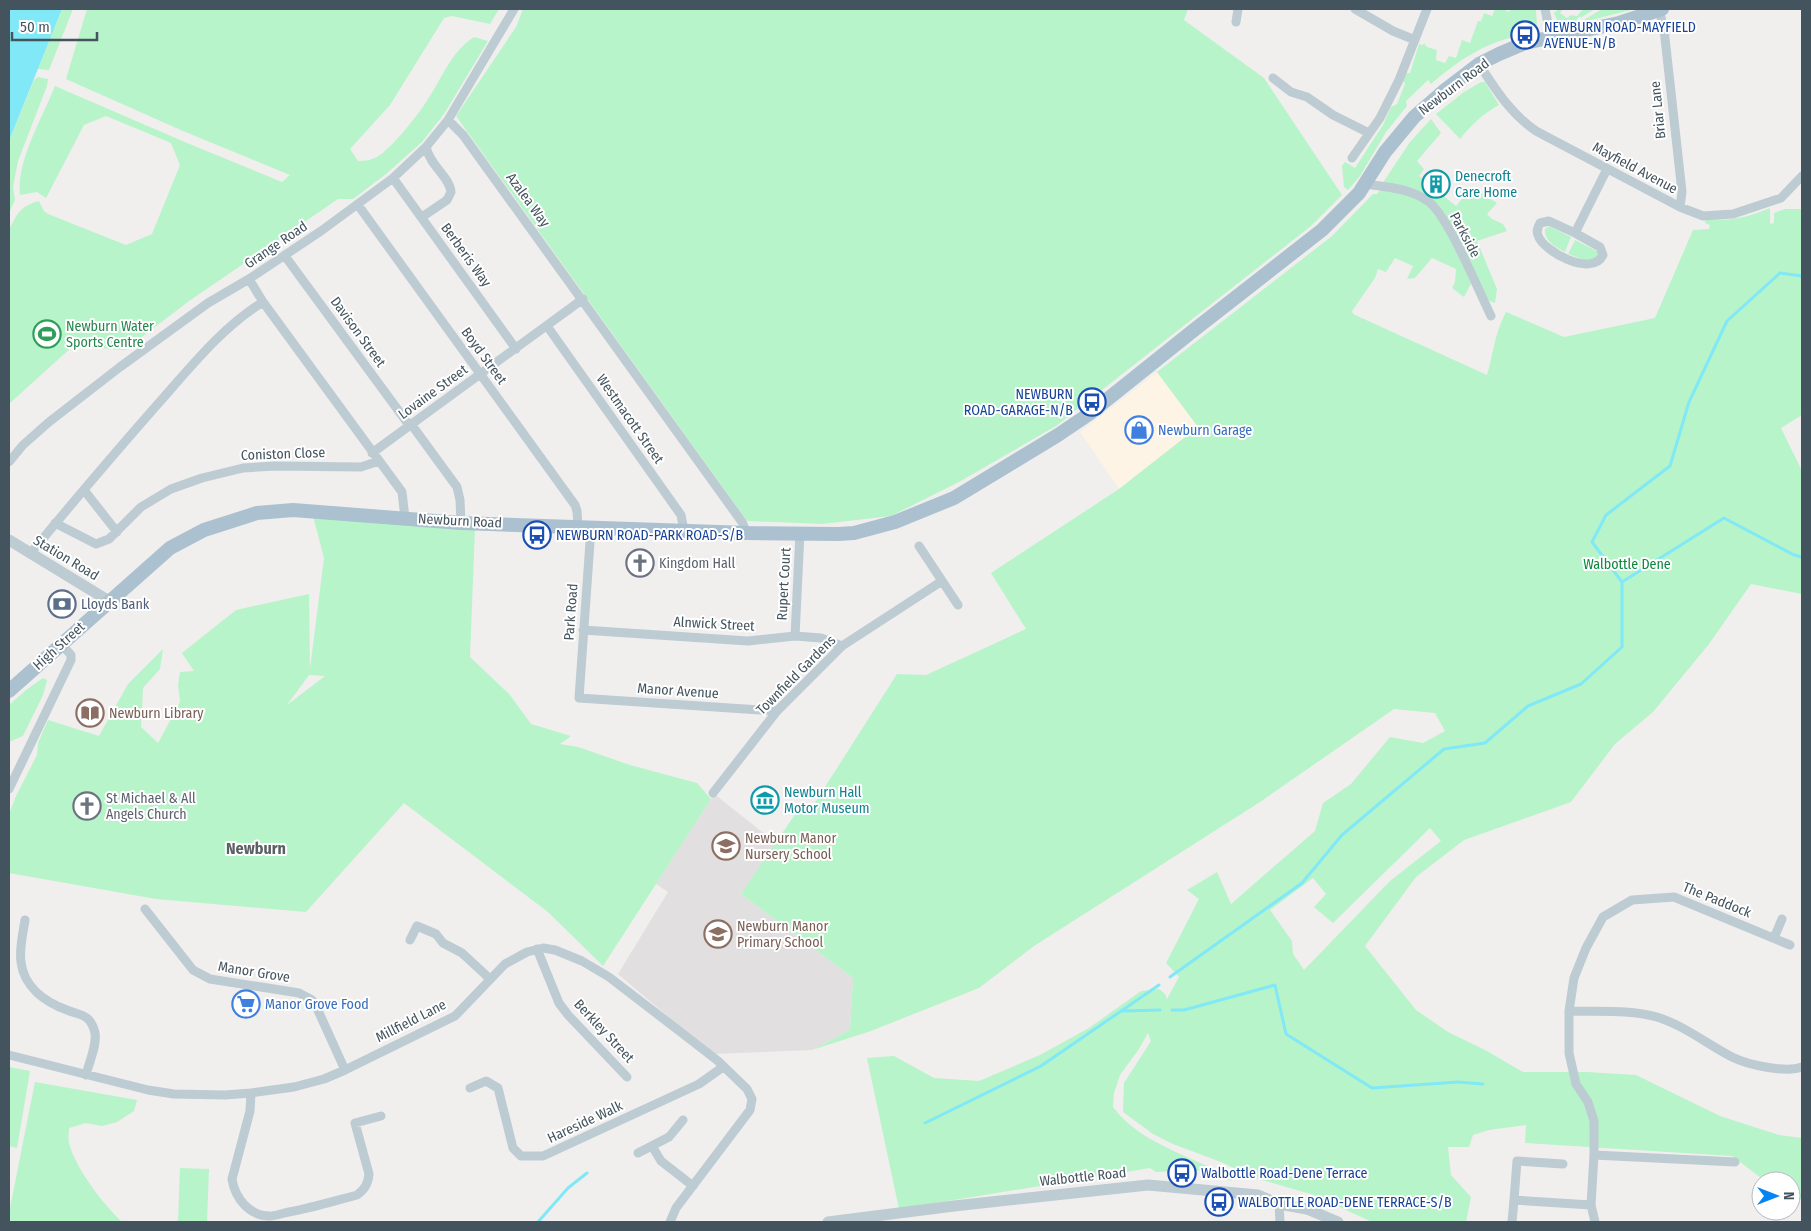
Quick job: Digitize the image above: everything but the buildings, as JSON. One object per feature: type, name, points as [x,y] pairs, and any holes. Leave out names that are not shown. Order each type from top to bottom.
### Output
[{"type":"main road","name":"Newburn Road","points":[[109,601],[170,548],[204,530],[240,517],[276,511],[293,510],[461,523],[747,533],[854,533],[895,522],[954,498],[1070,428],[1322,230],[1359,193],[1386,152],[1414,117],[1479,64],[1525,43],[1619,22],[1661,10]]},
{"type":"main road","name":"High Street","points":[[9,691],[109,601]]},
{"type":"street","name":"Grange Road","points":[[9,462],[49,422],[120,367],[208,303],[285,256],[393,178],[426,148],[448,120],[514,9]]},
{"type":"street","points":[[1236,22],[1238,9]]},
{"type":"street","points":[[1355,9],[1392,32],[1415,40]]},
{"type":"street","points":[[1352,158],[1380,118],[1399,80],[1427,9]]},
{"type":"street","points":[[1545,9],[1551,38]]},
{"type":"street","name":"Briar Lane","points":[[1661,10],[1682,192],[1680,207]]},
{"type":"street","name":"Mayfield Avenue","points":[[1479,64],[1506,105],[1536,131],[1680,207],[1703,216],[1733,214],[1781,198],[1802,176]]},
{"type":"street","points":[[1273,78],[1291,92],[1307,97],[1332,115],[1369,133]]},
{"type":"street","name":"Azalea Way","points":[[448,120],[463,135],[582,299],[742,522],[747,533]]},
{"type":"street","points":[[422,217],[446,200],[451,192],[448,184],[428,157],[426,148]]},
{"type":"street","points":[[1575,233],[1607,169]]},
{"type":"street","name":"Berberis Way","points":[[393,178],[516,348]]},
{"type":"street","name":"Parkside","points":[[1365,184],[1406,190],[1429,202],[1446,224],[1491,316]]},
{"type":"street","name":"Boyd Street","points":[[358,205],[575,505],[585,528]]},
{"type":"street","points":[[1549,220],[1575,233],[1600,247],[1603,255],[1600,261],[1588,265],[1562,257],[1541,240],[1538,236],[1538,228],[1540,223],[1549,220]]},
{"type":"street","name":"Davison Street","points":[[285,256],[457,487],[460,500],[461,523]]},
{"type":"street","points":[[249,279],[263,302],[402,492],[405,518]]},
{"type":"street","name":"Lovaine Street","points":[[372,453],[582,299]]},
{"type":"street","points":[[30,554],[200,356],[241,318],[263,302]]},
{"type":"street","name":"Westmacott Street","points":[[547,326],[681,515],[684,531]]},
{"type":"street","name":"Coniston Close","points":[[56,523],[96,544],[109,539],[141,508],[172,489],[202,478],[243,468],[275,466],[361,467],[378,461]]},
{"type":"street","points":[[84,490],[117,532]]},
{"type":"street","name":"Park Road","points":[[578,698],[583,630],[585,528]]},
{"type":"street","name":"Rupert Court","points":[[795,636],[800,533]]},
{"type":"street","name":"Station Road","points":[[9,540],[109,601]]},
{"type":"street","points":[[919,546],[958,605]]},
{"type":"street","name":"Townfield Gardens","points":[[713,793],[777,711],[842,646],[942,581]]},
{"type":"street","name":"Alnwick Street","points":[[583,630],[748,641],[795,636],[821,638],[842,646]]},
{"type":"street","points":[[9,789],[72,660],[71,655],[61,644]]},
{"type":"street","name":"Manor Avenue","points":[[578,698],[777,711]]},
{"type":"street","name":"The Paddock","points":[[1595,1222],[1591,1204],[1594,1121],[1588,1102],[1576,1084],[1570,1053],[1570,1011],[1574,978],[1586,948],[1603,917],[1632,900],[1674,897],[1790,944]]},
{"type":"street","name":"Manor Grove","points":[[145,909],[193,970],[200,975],[210,979],[299,993],[312,1000],[321,1015],[345,1070]]},
{"type":"street","points":[[1774,938],[1782,919]]},
{"type":"street","points":[[25,920],[20,961],[29,984],[54,1005],[89,1020],[93,1027],[95,1042],[86,1075]]},
{"type":"street","points":[[410,940],[417,926],[436,934],[443,943],[468,957],[489,978]]},
{"type":"street","points":[[537,949],[555,950],[582,961],[609,977],[723,1067],[746,1089],[752,1099],[750,1110],[676,1208],[670,1222]]},
{"type":"street","name":"Millfield Lane","points":[[9,1055],[148,1090],[174,1094],[250,1093],[302,1085],[345,1070],[455,1016],[489,978],[505,964],[526,952],[537,949]]},
{"type":"street","name":"Berkley Street","points":[[537,949],[559,1004],[628,1077]]},
{"type":"street","points":[[1570,1011],[1638,1013],[1658,1018],[1688,1030],[1734,1058],[1771,1068],[1794,1070],[1802,1067]]},
{"type":"street","name":"Hareside Walk","points":[[470,1088],[486,1081],[498,1088],[513,1148],[521,1156],[543,1156],[699,1084],[723,1067]]},
{"type":"street","points":[[250,1093],[250,1111],[232,1179],[234,1188],[244,1204],[252,1211],[269,1216],[348,1198],[364,1190],[369,1174],[355,1123],[381,1116]]},
{"type":"street","points":[[638,1153],[669,1137],[682,1120]]},
{"type":"street","points":[[652,1146],[661,1161],[693,1186]]},
{"type":"street","points":[[1594,1155],[1735,1162]]},
{"type":"street","points":[[1512,1222],[1517,1161],[1563,1164]]},
{"type":"street","name":"Walbottle Road","points":[[828,1222],[1148,1185],[1258,1195],[1279,1204],[1307,1210],[1338,1222]]},
{"type":"street","points":[[1514,1200],[1591,1204]]},
{"type":"street","points":[[1279,1204],[1280,1222]]},
{"type":"shaded area","name":"Newburn Garage","points":[[1157,372],[1198,427],[1119,489],[1080,432]]},
{"type":"shaded area","name":"Newburn Manor Primary School","points":[[713,793],[776,843],[741,894],[853,978],[850,1030],[812,1050],[712,1054],[618,974],[668,892],[656,884]]},
{"type":"green space","points":[[62,9],[73,9],[49,70],[38,69]]},
{"type":"green space","points":[[87,9],[499,9],[490,24],[452,16],[444,18],[390,105],[350,149],[358,161],[369,160],[380,155],[399,137],[419,113],[459,50],[474,37],[488,41],[444,114],[422,142],[386,174],[353,199],[338,199],[189,301],[125,350],[73,346],[9,404],[9,230],[17,215],[27,205],[39,201],[44,211],[48,214],[126,245],[152,234],[180,165],[171,143],[106,116],[84,125],[46,198],[37,192],[20,195],[22,168],[26,154],[55,86],[282,182],[290,175],[183,131],[66,79]]},
{"type":"green space","points":[[523,9],[1188,9],[1184,20],[1264,78],[1342,195],[1311,226],[1056,426],[959,482],[891,516],[822,524],[747,521],[456,116],[516,27]]},
{"type":"green space","points":[[1495,9],[1504,9],[1508,12],[1511,9],[1536,9],[1537,25],[1531,33],[1502,40],[1477,51],[1431,84],[1428,80],[1406,101],[1407,106],[1386,132],[1360,176],[1348,190],[1344,187],[1342,166],[1345,162],[1355,168],[1383,125],[1391,107],[1397,104],[1405,84],[1403,80],[1406,73],[1410,73],[1419,44],[1423,45],[1424,43],[1427,47],[1437,50],[1436,60],[1445,63],[1449,56],[1456,58],[1462,40],[1470,43],[1478,21],[1481,21],[1484,13],[1492,16]]},
{"type":"green space","points":[[1556,9],[1563,9],[1560,13],[1567,18],[1571,15],[1577,16],[1583,9],[1595,9],[1579,17],[1573,24],[1566,25],[1556,19],[1554,12],[1557,11]]},
{"type":"green space","points":[[1602,9],[1635,9],[1579,23]]},
{"type":"green space","points":[[38,77],[48,79],[47,86],[18,161],[13,187],[15,200],[9,213],[9,141],[34,80]]},
{"type":"green space","points":[[1481,82],[1485,82],[1499,105],[1478,120],[1460,139],[1436,114],[1464,92]]},
{"type":"green space","points":[[1431,119],[1441,133],[1417,161],[1424,169],[1419,176],[1456,206],[1472,187],[1497,203],[1487,214],[1492,219],[1503,224],[1507,231],[1477,241],[1497,289],[1495,303],[1487,300],[1430,200],[1382,184],[1410,142]]},
{"type":"green space","name":"Walbottle Dene","points":[[1382,188],[1399,190],[1427,203],[1451,238],[1471,284],[1464,297],[1452,288],[1455,282],[1456,269],[1432,258],[1415,278],[1407,279],[1413,266],[1395,258],[1386,272],[1378,269],[1375,278],[1352,311],[1353,314],[1487,375],[1497,336],[1506,312],[1564,337],[1655,318],[1693,230],[1709,229],[1710,225],[1705,223],[1706,219],[1723,220],[1739,218],[1770,208],[1770,224],[1774,223],[1774,213],[1785,209],[1802,209],[1802,415],[1781,428],[1802,471],[1802,594],[1751,584],[1709,644],[1653,712],[1615,744],[1571,802],[1464,840],[1416,877],[1365,946],[1416,1010],[1448,1032],[1485,1050],[1523,1072],[1587,1072],[1636,1075],[1720,1116],[1779,1135],[1802,1138],[1802,1200],[1801,1171],[1752,1171],[1732,1156],[1525,1143],[1526,1125],[1489,1130],[1473,1135],[1469,1147],[1448,1147],[1451,1175],[1471,1197],[1466,1222],[1372,1222],[1314,1195],[1252,1177],[1221,1162],[1173,1144],[1153,1134],[1123,1112],[1124,1083],[1151,1041],[1148,1033],[1120,1075],[1114,1093],[1113,1107],[1124,1120],[1152,1140],[1233,1178],[1232,1181],[1196,1170],[1156,1172],[1150,1168],[899,1209],[867,1058],[894,1056],[934,1078],[979,1081],[1040,1055],[1089,1028],[1141,991],[1159,989],[1165,994],[1167,999],[1179,977],[1166,963],[1199,899],[1187,890],[1217,872],[1231,904],[1315,831],[1323,803],[1351,784],[1390,737],[1423,743],[1445,731],[1435,713],[1394,709],[1260,802],[1034,946],[979,988],[871,1031],[812,1050],[850,1030],[853,978],[741,894],[800,807],[809,812],[897,674],[926,675],[1026,629],[991,573],[1119,489],[1198,427],[1157,372],[1332,236],[1373,194],[1377,194]],"holes":[[[1430,828],[1441,841],[1390,881],[1304,970],[1293,954],[1292,941],[1270,910],[1313,878],[1326,894],[1314,907],[1333,923]]]},
{"type":"green space","points":[[1549,226],[1571,237],[1565,252],[1551,243],[1546,237],[1545,229]]},
{"type":"green space","points":[[1575,240],[1597,251],[1599,254],[1597,258],[1584,260],[1568,254]]},
{"type":"green space","points":[[313,516],[475,528],[470,657],[510,695],[531,724],[571,736],[560,744],[578,747],[630,765],[697,783],[711,799],[603,966],[548,912],[404,803],[306,912],[156,899],[9,873],[9,814],[37,755],[38,743],[48,720],[99,736],[128,684],[163,649],[160,669],[143,688],[141,727],[158,743],[180,702],[178,685],[180,672],[194,671],[182,653],[236,610],[309,594],[310,669],[324,558]],"holes":[[[309,675],[325,676],[287,705]]]},
{"type":"green space","points":[[43,678],[47,680],[43,695],[23,736],[9,742],[9,705]]},
{"type":"green space","points":[[9,1067],[30,1071],[17,1148],[9,1146]]},
{"type":"green space","points":[[35,1082],[137,1100],[134,1111],[117,1122],[102,1126],[86,1123],[69,1128],[69,1143],[77,1164],[99,1196],[122,1222],[9,1222],[9,1213]]},
{"type":"green space","points":[[180,1168],[209,1169],[207,1222],[178,1222]]},
{"type":"water","points":[[9,9],[62,9],[9,141]]},
{"type":"waterway","points":[[1170,977],[1302,883],[1342,835],[1444,749],[1485,743],[1528,706],[1581,684],[1622,647],[1622,582],[1592,542],[1606,515],[1670,466],[1689,402],[1727,321],[1780,273],[1802,276]]},
{"type":"waterway","points":[[1622,582],[1724,518],[1794,555],[1802,557]]},
{"type":"waterway","points":[[925,1123],[1041,1066],[1159,985]]},
{"type":"waterway","points":[[1172,1010],[1184,1010],[1275,985],[1286,1034],[1372,1088],[1458,1082],[1483,1084]]},
{"type":"waterway","points":[[1123,1011],[1160,1010]]},
{"type":"waterway","points":[[538,1222],[568,1188],[587,1173]]},
{"type":"place","name":"NEWBURN ROAD-MAYFIELD AVENUE-N/B","points":[[1525,35]]},
{"type":"place","name":"Denecroft Care Home","points":[[1436,184]]},
{"type":"place","name":"Newburn Water Sports Centre","points":[[47,334]]},
{"type":"place","name":"NEWBURN ROAD-GARAGE-N/B","points":[[1092,402]]},
{"type":"place","name":"Newburn Garage","points":[[1139,430]]},
{"type":"place","name":"NEWBURN ROAD-PARK ROAD-S/B","points":[[537,535]]},
{"type":"place","name":"Kingdom Hall","points":[[640,563]]},
{"type":"place","name":"Lloyds Bank","points":[[62,604]]},
{"type":"place","name":"Newburn Library","points":[[90,713]]},
{"type":"place","name":"Newburn Hall Motor Museum","points":[[765,800]]},
{"type":"place","name":"St Michael & All Angels Church","points":[[87,806]]},
{"type":"place","name":"Newburn Manor Nursery School","points":[[726,846]]},
{"type":"place","name":"Newburn Manor Primary School","points":[[718,934]]},
{"type":"place","name":"Manor Grove Food","points":[[246,1004]]},
{"type":"place","name":"Walbottle Road-Dene Terrace","points":[[1182,1173]]},
{"type":"place","name":"WALBOTTLE ROAD-DENE TERRACE-S/B","points":[[1219,1202]]},
{"type":"district","name":"Newburn","points":[[256,848]]}]
